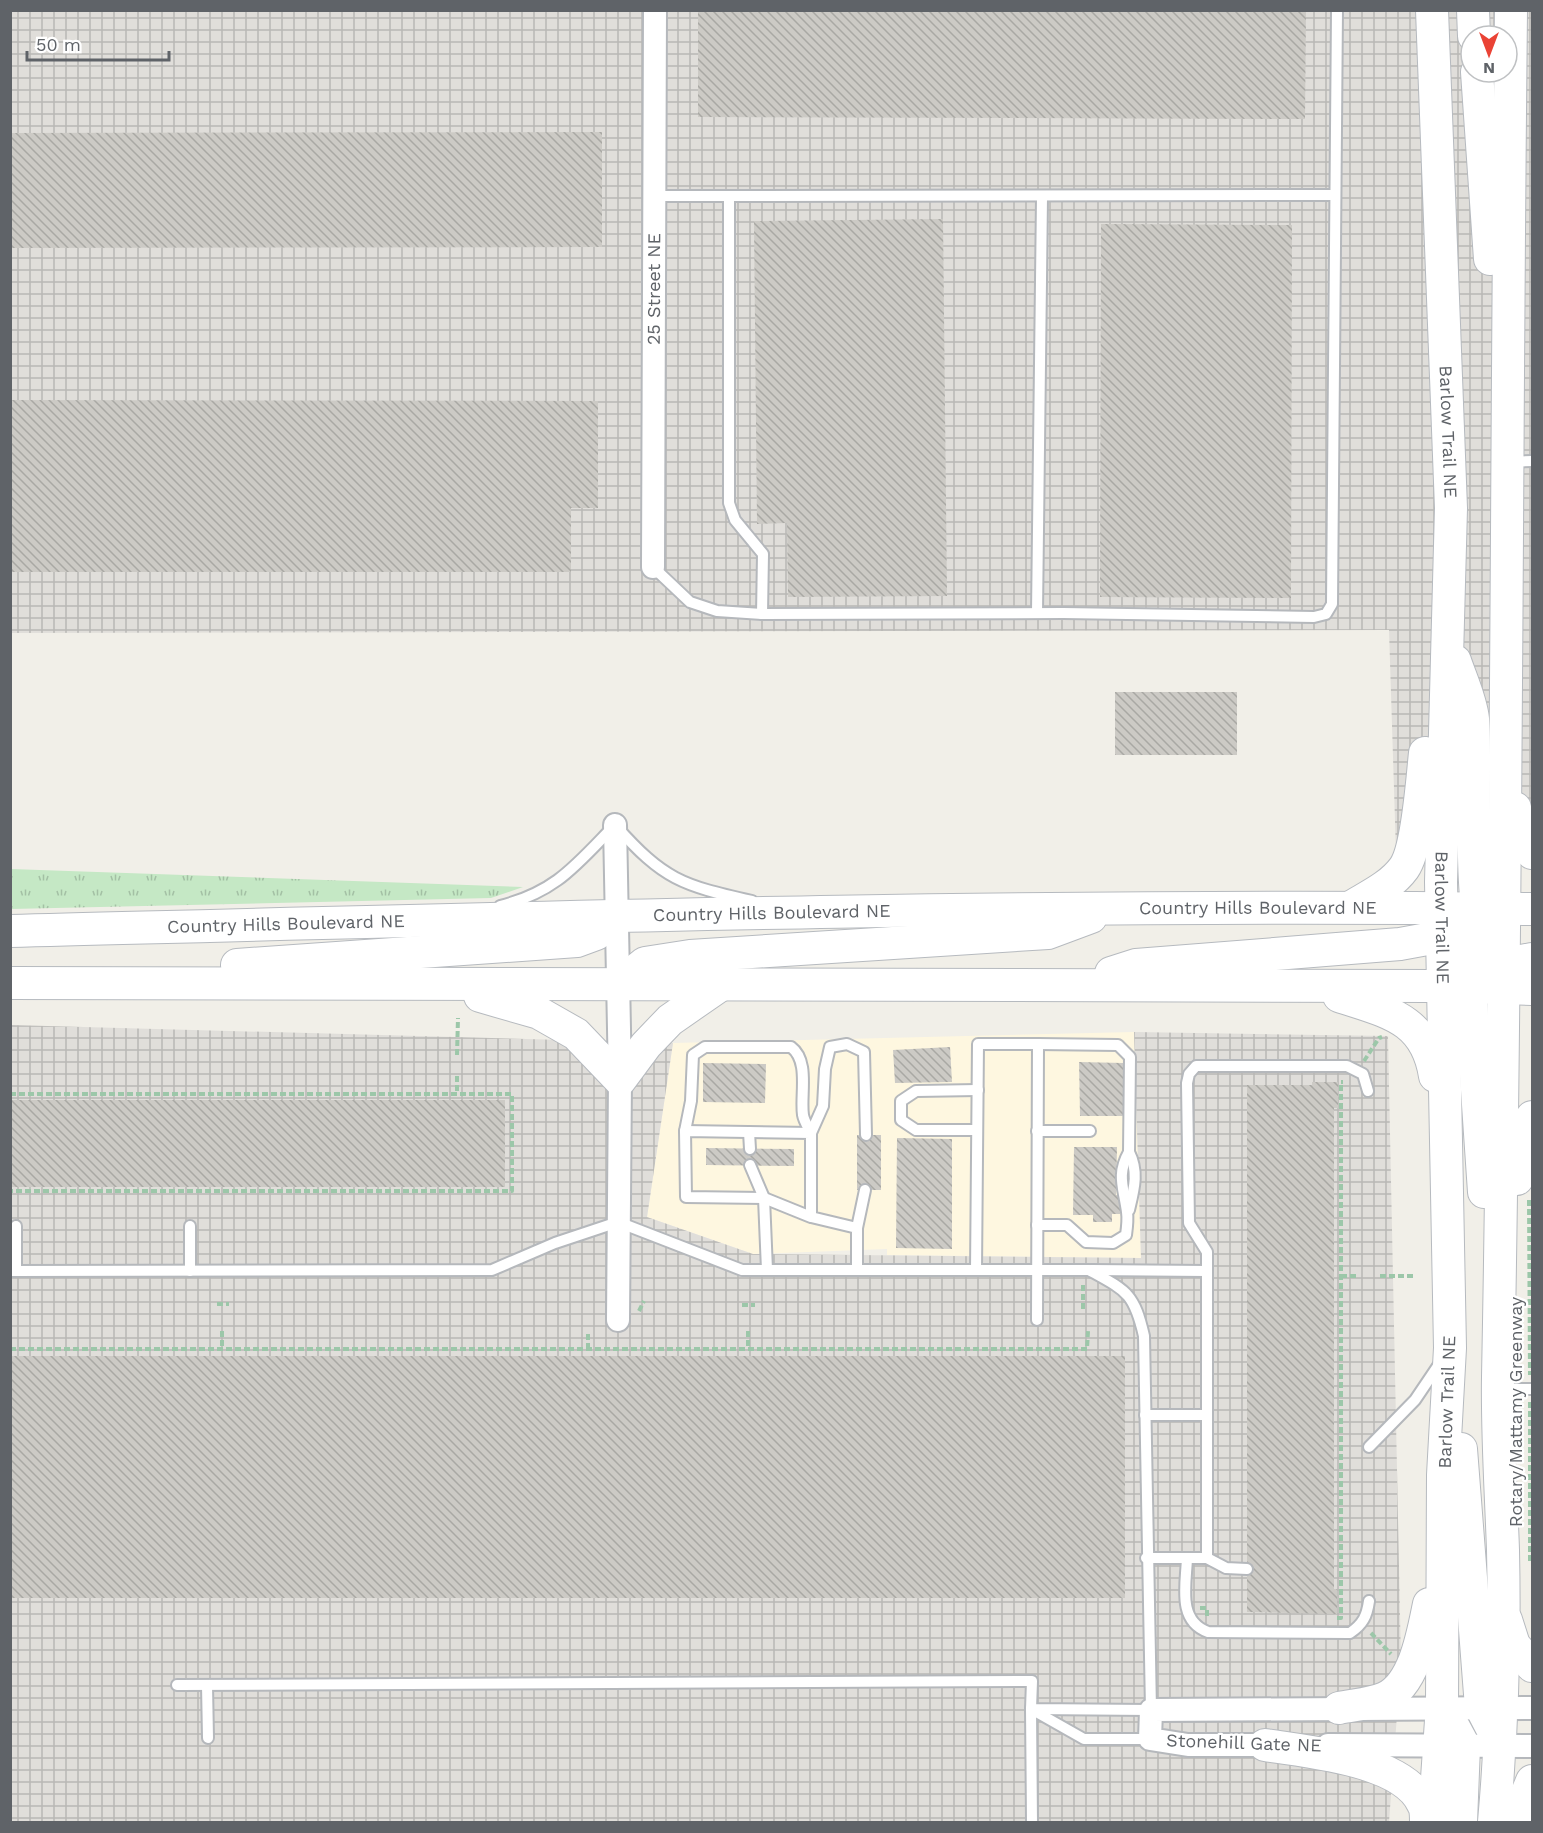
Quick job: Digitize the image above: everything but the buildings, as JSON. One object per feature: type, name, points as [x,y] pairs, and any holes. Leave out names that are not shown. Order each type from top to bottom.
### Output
[{"type":"main road","name":"Barlow Trail NE","points":[[1432,10],[1450,496],[1445,723],[1477,919],[1493,977],[1502,1275],[1498,1384],[1502,1608],[1491,1707],[1501,1746],[1494,1822]]},
{"type":"main road","name":"Barlow Trail NE","points":[[1434,1822],[1452,1746],[1442,1706],[1443,1532],[1450,1348],[1446,1152],[1493,977],[1477,919],[1505,749],[1520,461],[1507,362],[1511,10]]},
{"type":"main road","points":[[1478,84],[1495,331],[1507,362]]},
{"type":"main road","points":[[1073,985],[1136,965],[1477,919],[1473,716],[1448,640]]},
{"type":"main road","points":[[1351,907],[1387,885],[1405,867],[1417,824],[1425,749],[1445,723]]},
{"type":"main road","points":[[1505,749],[1520,838],[1533,853]]},
{"type":"main road","name":"Country Hills Boulevard NE","points":[[10,931],[616,916],[1351,907],[1477,919]]},
{"type":"main road","points":[[618,985],[645,963],[680,957],[1048,933],[1114,909]]},
{"type":"main road","points":[[137,984],[216,967],[576,941],[596,934],[616,916]]},
{"type":"main road","points":[[10,983],[1073,985],[1315,988],[1493,977],[1498,1384]]},
{"type":"main road","points":[[441,985],[539,1013],[576,1034],[620,1080],[646,1045],[670,1020],[719,986]]},
{"type":"main road","points":[[1315,988],[1383,1010],[1410,1023],[1431,1054],[1446,1152]]},
{"type":"main road","points":[[1502,1275],[1525,1136],[1533,1117]]},
{"type":"main road","points":[[1450,1348],[1491,1707]]},
{"type":"main road","points":[[1339,1708],[1386,1697],[1404,1680],[1419,1651],[1443,1532]]},
{"type":"main road","points":[[1502,1608],[1514,1645],[1533,1666]]},
{"type":"main road","points":[[1265,1745],[1374,1765],[1404,1782],[1423,1803],[1426,1822]]},
{"type":"main road","points":[[1452,1746],[1461,1822]]},
{"type":"main road","points":[[1515,1822],[1533,1780]]},
{"type":"street","name":"25 Street NE","points":[[652,567],[655,10]]},
{"type":"street","points":[[615,825],[620,1080],[618,1320]]},
{"type":"street","name":"Stonehill Gate NE","points":[[1533,1708],[1442,1706],[1151,1710],[1150,1739],[1188,1745],[1533,1746]]},
{"type":"lane","points":[[652,567],[690,602],[717,611],[762,614],[1038,613],[1314,617],[1326,614],[1332,604],[1337,10]]},
{"type":"lane","points":[[655,196],[1334,195]]},
{"type":"lane","points":[[729,196],[729,503],[735,520],[763,554],[762,614]]},
{"type":"lane","points":[[1038,613],[1042,197]]},
{"type":"lane","points":[[448,920],[528,899],[548,888],[564,878],[615,825],[645,859],[682,883],[805,913]]},
{"type":"lane","points":[[811,1217],[811,1133],[823,1106],[825,1069],[830,1047],[847,1044],[864,1052],[866,1135]]},
{"type":"lane","points":[[976,1270],[978,1044],[1118,1045],[1130,1057],[1129,1152],[1122,1164],[1122,1186],[1128,1213],[1126,1235],[1113,1243],[1086,1242],[1067,1225],[1037,1225]]},
{"type":"lane","points":[[1037,1320],[1038,1044]]},
{"type":"lane","points":[[811,1133],[803,1117],[802,1066],[797,1051],[791,1047],[705,1047],[693,1055],[691,1101],[686,1131],[686,1197],[765,1198],[811,1217],[857,1228]]},
{"type":"lane","points":[[1207,1558],[1207,1252],[1189,1223],[1187,1083],[1189,1074],[1196,1066],[1347,1066],[1363,1074],[1368,1091]]},
{"type":"lane","points":[[977,1130],[916,1130],[901,1120],[901,1101],[916,1091],[978,1090]]},
{"type":"lane","points":[[686,1131],[811,1133]]},
{"type":"lane","points":[[1037,1131],[1090,1131]]},
{"type":"lane","points":[[749,1132],[750,1149]]},
{"type":"lane","points":[[750,1165],[765,1198],[767,1270]]},
{"type":"lane","points":[[857,1270],[857,1228],[866,1190]]},
{"type":"lane","points":[[16,1226],[13,1271],[492,1270],[555,1243],[618,1222],[742,1270],[1207,1271]]},
{"type":"lane","points":[[190,1226],[190,1271]]},
{"type":"lane","points":[[1031,1709],[1151,1710],[1146,1558],[1144,1336],[1137,1306],[1120,1287],[1089,1270]]},
{"type":"lane","points":[[1369,1447],[1415,1400],[1450,1348]]},
{"type":"lane","points":[[1498,1384],[1531,1389]]},
{"type":"lane","points":[[1145,1415],[1206,1415]]},
{"type":"lane","points":[[1146,1558],[1207,1558],[1226,1568],[1247,1569]]},
{"type":"lane","points":[[1187,1558],[1188,1617],[1195,1627],[1208,1632],[1350,1633],[1360,1626],[1367,1615],[1369,1601]]},
{"type":"lane","points":[[177,1685],[1032,1681],[1032,1822]]},
{"type":"lane","points":[[207,1685],[208,1738]]},
{"type":"lane","points":[[1031,1709],[1084,1739],[1150,1739]]},
{"type":"path","points":[[457,1055],[458,1018]]},
{"type":"path","points":[[1364,1061],[1379,1038],[1390,1036]]},
{"type":"path","points":[[457,1076],[457,1094]]},
{"type":"path","points":[[1329,1618],[1341,1618],[1341,1082],[1352,1082]]},
{"type":"path","points":[[10,1094],[512,1094],[512,1191],[10,1191]]},
{"type":"path","name":"Rotary/Mattamy Greenway","points":[[1529,1196],[1530,1567]]},
{"type":"path","points":[[1341,1276],[1359,1276]]},
{"type":"path","points":[[1380,1276],[1415,1276]]},
{"type":"path","points":[[1083,1285],[1083,1310]]},
{"type":"path","points":[[220,1306],[229,1304]]},
{"type":"path","points":[[742,1305],[748,1307],[755,1305]]},
{"type":"path","points":[[222,1331],[222,1349]]},
{"type":"path","points":[[588,1331],[588,1349]]},
{"type":"path","points":[[748,1331],[748,1349]]},
{"type":"path","points":[[10,1349],[1087,1349],[1088,1331]]},
{"type":"path","points":[[50,1350],[50,1356]]},
{"type":"path","points":[[1334,1565],[1341,1565]]},
{"type":"path","points":[[1196,1608],[1207,1608],[1207,1617],[1218,1618]]},
{"type":"path","points":[[1370,1631],[1392,1655]]},
{"type":"shaded area","points":[[10,11],[1532,11],[1532,852],[1396,852],[1389,630],[11,633]]},
{"type":"shaded area","points":[[11,1025],[673,1043],[647,1217],[753,1254],[1141,1258],[1134,1032],[1388,1036],[1401,1662],[1389,1822],[11,1822]]},
{"type":"shaded area","points":[[1134,1032],[1141,1258],[887,1255],[887,1249],[753,1254],[647,1217],[673,1043]]},
{"type":"green space","points":[[11,869],[523,887],[491,898],[11,909]]}]
